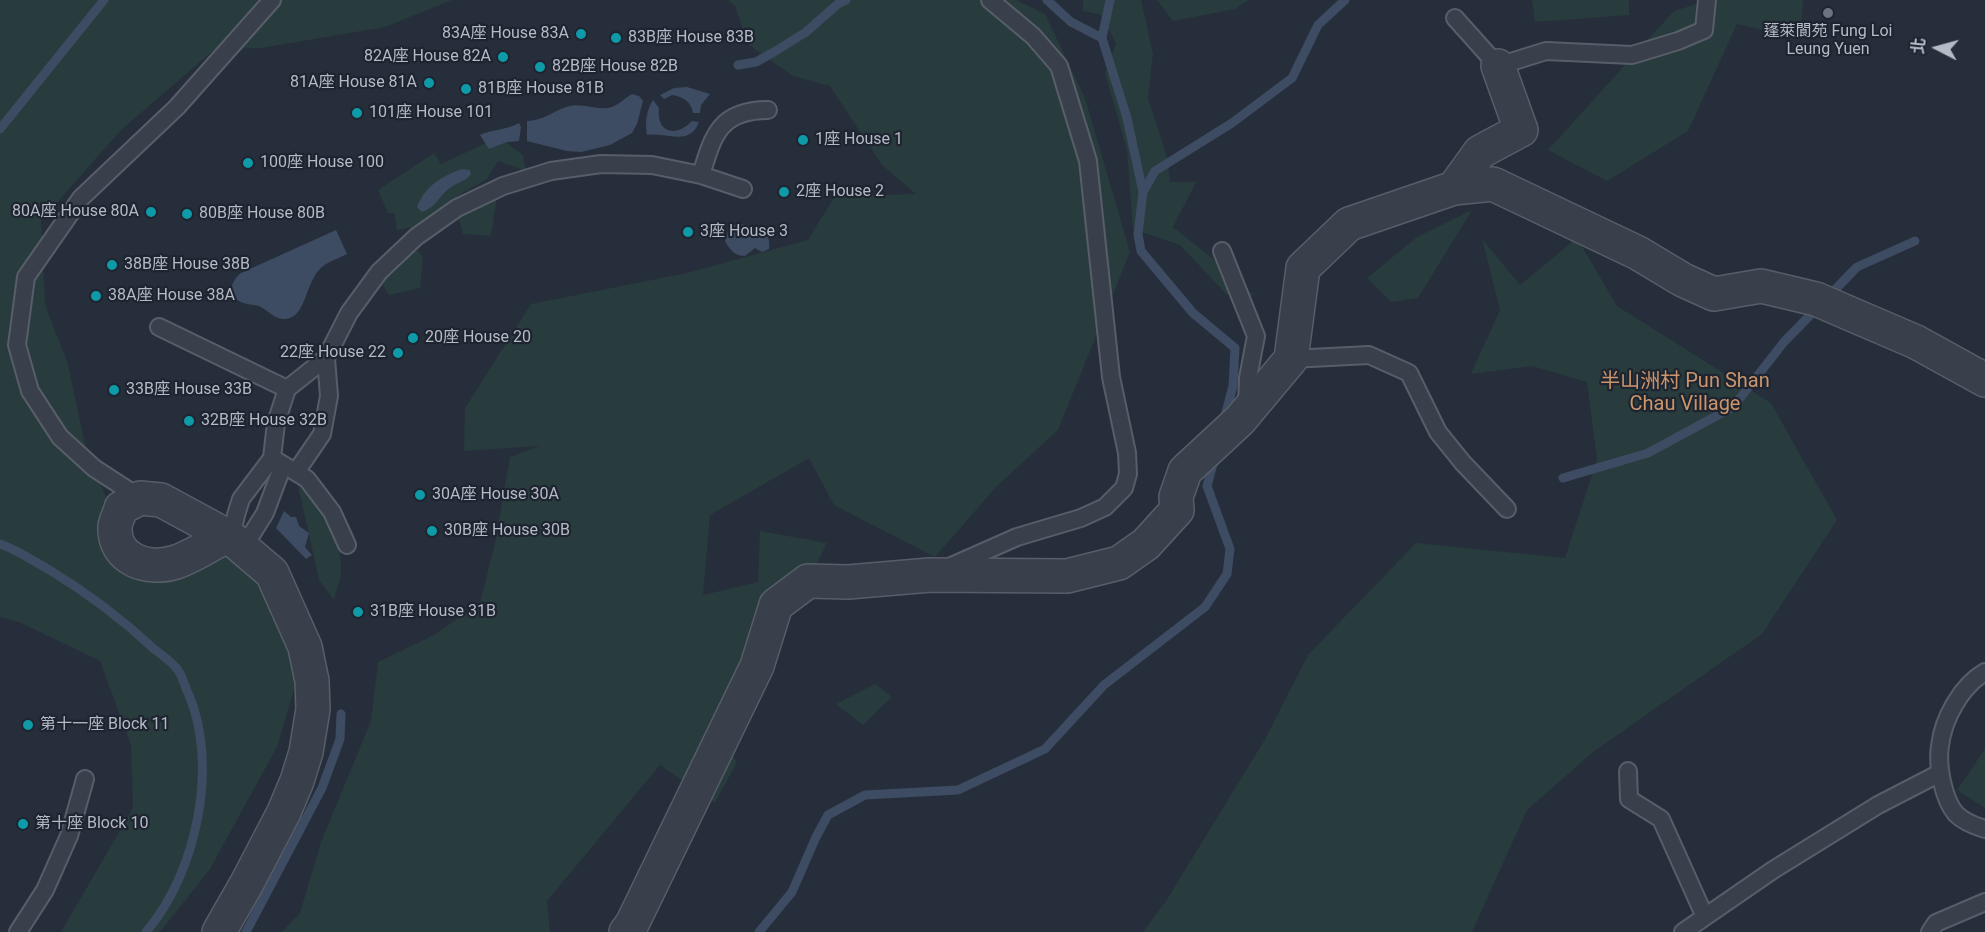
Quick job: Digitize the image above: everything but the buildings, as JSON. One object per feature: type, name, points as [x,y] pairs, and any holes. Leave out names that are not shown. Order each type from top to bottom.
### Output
[{"type":"street","points":[[1454,188],[1480,152],[1521,130],[1498,66]]},
{"type":"street","points":[[626,932],[632,924],[757,666],[776,605],[808,581],[848,582],[930,574],[1067,576],[1119,563],[1146,544],[1177,510],[1176,497],[1185,471],[1244,416],[1292,359],[1303,268],[1349,224],[1454,188],[1493,184],[1638,253],[1683,280],[1714,294],[1761,286],[1816,299],[1916,342],[1985,380]]},
{"type":"street","points":[[219,932],[284,812],[306,752],[313,709],[312,681],[305,647],[272,573],[234,541],[161,500],[140,498],[122,508],[115,525],[118,544],[130,560],[149,565],[175,562],[234,541]]},
{"type":"lane","points":[[140,498],[94,468],[60,437],[30,391],[17,345],[26,277],[81,198],[177,107],[272,0]]},
{"type":"lane","points":[[930,574],[1017,537],[1081,518],[1105,507],[1124,488],[1128,474],[1127,453],[1111,377],[1088,161],[1059,66],[1033,36],[990,0]]},
{"type":"lane","points":[[1455,18],[1498,66],[1546,51],[1632,55],[1704,30],[1707,0]]},
{"type":"lane","points":[[701,175],[711,141],[726,122],[739,114],[753,110],[768,110]]},
{"type":"lane","points":[[234,541],[265,513],[283,465],[276,423],[287,389],[326,358],[349,313],[379,272],[416,237],[466,203],[503,186],[551,171],[601,164],[652,165],[701,175],[743,189]]},
{"type":"lane","points":[[1222,251],[1256,336],[1244,416]]},
{"type":"lane","points":[[159,327],[287,389]]},
{"type":"lane","points":[[1292,359],[1369,356],[1408,373],[1438,432],[1463,463],[1507,509]]},
{"type":"lane","points":[[234,541],[236,515],[242,499],[322,434],[329,396],[326,358]]},
{"type":"lane","points":[[283,465],[307,479],[332,512],[347,544]]},
{"type":"lane","points":[[1985,672],[1977,677],[1960,697],[1946,721],[1940,747],[1940,773],[1946,794],[1956,813],[1979,828],[1981,840],[1985,842]]},
{"type":"lane","points":[[1628,771],[1629,799],[1661,819],[1705,917]]},
{"type":"lane","points":[[1683,932],[1773,870],[1878,805],[1940,773]]},
{"type":"lane","points":[[18,932],[45,890],[69,836],[84,779]]},
{"type":"lane","points":[[1930,932],[1936,923],[1985,902]]},
{"type":"shaded area","points":[[0,0],[452,0],[385,27],[261,48],[215,49],[121,130],[41,221],[45,305],[68,364],[85,445],[107,500],[104,544],[166,571],[232,555],[268,588],[298,676],[277,747],[210,869],[160,932],[61,932],[133,808],[131,745],[100,661],[19,622],[0,617]]},
{"type":"shaded area","points":[[728,0],[1016,0],[1045,14],[1085,98],[1130,252],[1058,430],[996,487],[935,557],[834,505],[809,458],[710,515],[703,595],[758,582],[760,531],[827,543],[769,661],[709,723],[737,762],[715,803],[660,765],[547,901],[550,932],[282,932],[300,913],[321,842],[371,721],[378,662],[434,635],[480,603],[495,543],[510,457],[539,446],[464,451],[465,408],[531,304],[687,273],[808,240],[835,196],[916,194],[882,165],[830,86],[793,76],[749,45],[735,6]]},
{"type":"shaded area","points":[[1083,0],[1141,0],[1153,54],[1148,98],[1167,157],[1170,182],[1196,182],[1173,227],[1254,295],[1227,295],[1180,245],[1133,229],[1127,150],[1105,73],[1116,43],[1101,15],[1083,11]]},
{"type":"shaded area","points":[[1157,0],[1249,0],[1235,9],[1173,21]]},
{"type":"shaded area","points":[[1532,0],[1629,0],[1629,15],[1535,22]]},
{"type":"shaded area","points":[[1709,0],[1803,0],[1800,38],[1737,24],[1688,131],[1607,181],[1548,150],[1674,11]]},
{"type":"shaded area","points":[[499,137],[523,155],[526,171],[498,161],[487,179],[459,195],[436,214],[416,227],[397,230],[394,213],[388,213],[378,190],[434,153],[441,164]]},
{"type":"shaded area","points":[[497,197],[491,236],[463,234],[459,220],[475,202]]},
{"type":"shaded area","points":[[1472,210],[1418,298],[1391,302],[1367,278],[1417,237]]},
{"type":"shaded area","points":[[1577,238],[1617,306],[1771,403],[1837,520],[1762,634],[1593,752],[1527,810],[1472,932],[1143,932],[1166,901],[1264,741],[1308,655],[1416,543],[1565,558],[1597,459],[1587,382],[1532,366],[1471,374],[1500,310],[1482,239],[1520,285]]},
{"type":"shaded area","points":[[417,250],[423,257],[420,288],[389,295],[377,277],[386,262]]},
{"type":"shaded area","points":[[298,485],[322,513],[338,548],[341,572],[334,600],[319,580]]},
{"type":"shaded area","points":[[875,684],[892,697],[863,725],[836,704]]},
{"type":"shaded area","points":[[1985,749],[1985,808],[1957,790]]},
{"type":"water","points":[[687,87],[710,94],[701,105],[700,113],[693,113],[690,105],[683,98],[672,95],[664,99],[660,95],[674,88]]},
{"type":"water","points":[[632,94],[639,96],[643,101],[637,124],[632,133],[610,145],[581,152],[567,151],[527,141],[527,121],[540,119],[570,106],[612,107]]},
{"type":"water","points":[[653,100],[659,108],[659,116],[664,128],[680,130],[692,121],[699,122],[695,130],[690,134],[676,137],[647,135],[647,117]]},
{"type":"water","points":[[519,123],[521,127],[519,141],[507,142],[489,149],[480,135],[510,127]]},
{"type":"water","points":[[462,169],[470,170],[471,174],[447,190],[426,210],[422,212],[417,207],[429,188]]},
{"type":"water","points":[[750,225],[765,232],[768,236],[769,249],[762,252],[755,248],[745,256],[733,252],[725,241],[730,226]]},
{"type":"water","points":[[336,230],[347,254],[319,270],[300,309],[292,317],[278,318],[259,306],[243,303],[233,296],[233,284],[241,273]]},
{"type":"water","points":[[284,511],[291,517],[296,517],[299,526],[309,533],[305,547],[312,555],[306,559],[276,528]]},
{"type":"waterway","points":[[0,129],[104,0]]},
{"type":"waterway","points":[[738,65],[756,62],[774,52],[806,32],[839,3],[846,0]]},
{"type":"waterway","points":[[1047,0],[1071,22],[1102,38],[1127,118],[1143,192]]},
{"type":"waterway","points":[[1102,38],[1110,0]]},
{"type":"waterway","points":[[1224,420],[1233,386],[1235,348],[1193,313],[1141,251],[1138,234],[1143,192],[1155,171],[1232,123],[1292,78],[1318,25],[1345,0]]},
{"type":"waterway","points":[[1828,297],[1857,267],[1915,241]]},
{"type":"waterway","points":[[1563,478],[1648,453],[1733,407],[1784,342],[1818,307]]},
{"type":"waterway","points":[[759,932],[792,892],[828,815],[865,795],[958,790],[1045,749],[1104,685],[1205,607],[1227,574],[1230,549],[1207,486],[1214,460]]},
{"type":"waterway","points":[[0,544],[24,555],[62,578],[116,617],[176,667],[189,695],[198,723],[202,754],[202,786],[198,819],[178,881],[146,932]]},
{"type":"waterway","points":[[246,932],[322,788],[340,739],[341,714]]},
{"type":"place","name":"蓬萊閬苑 Fung Loi Leung Yuen","points":[[1828,13]]},
{"type":"place","name":"83A座 House 83A","points":[[581,34]]},
{"type":"place","name":"83B座 House 83B","points":[[616,38]]},
{"type":"place","name":"82A座 House 82A","points":[[503,57]]},
{"type":"place","name":"82B座 House 82B","points":[[540,67]]},
{"type":"place","name":"81A座 House 81A","points":[[429,83]]},
{"type":"place","name":"81B座 House 81B","points":[[466,89]]},
{"type":"place","name":"101座 House 101","points":[[357,113]]},
{"type":"place","name":"1座 House 1","points":[[803,140]]},
{"type":"place","name":"100座 House 100","points":[[248,163]]},
{"type":"place","name":"2座 House 2","points":[[784,192]]},
{"type":"place","name":"80A座 House 80A","points":[[151,212]]},
{"type":"place","name":"80B座 House 80B","points":[[187,214]]},
{"type":"place","name":"3座 House 3","points":[[688,232]]},
{"type":"place","name":"38B座 House 38B","points":[[112,265]]},
{"type":"place","name":"38A座 House 38A","points":[[96,296]]},
{"type":"place","name":"20座 House 20","points":[[413,338]]},
{"type":"place","name":"22座 House 22","points":[[398,353]]},
{"type":"place","name":"33B座 House 33B","points":[[114,390]]},
{"type":"place","name":"32B座 House 32B","points":[[189,421]]},
{"type":"place","name":"30A座 House 30A","points":[[420,495]]},
{"type":"place","name":"30B座 House 30B","points":[[432,531]]},
{"type":"place","name":"31B座 House 31B","points":[[358,612]]},
{"type":"place","name":"第十一座 Block 11","points":[[28,725]]},
{"type":"place","name":"第十座 Block 10","points":[[23,824]]},
{"type":"district","name":"半山洲村 Pun Shan Chau Village","points":[[1685,394]]}]
